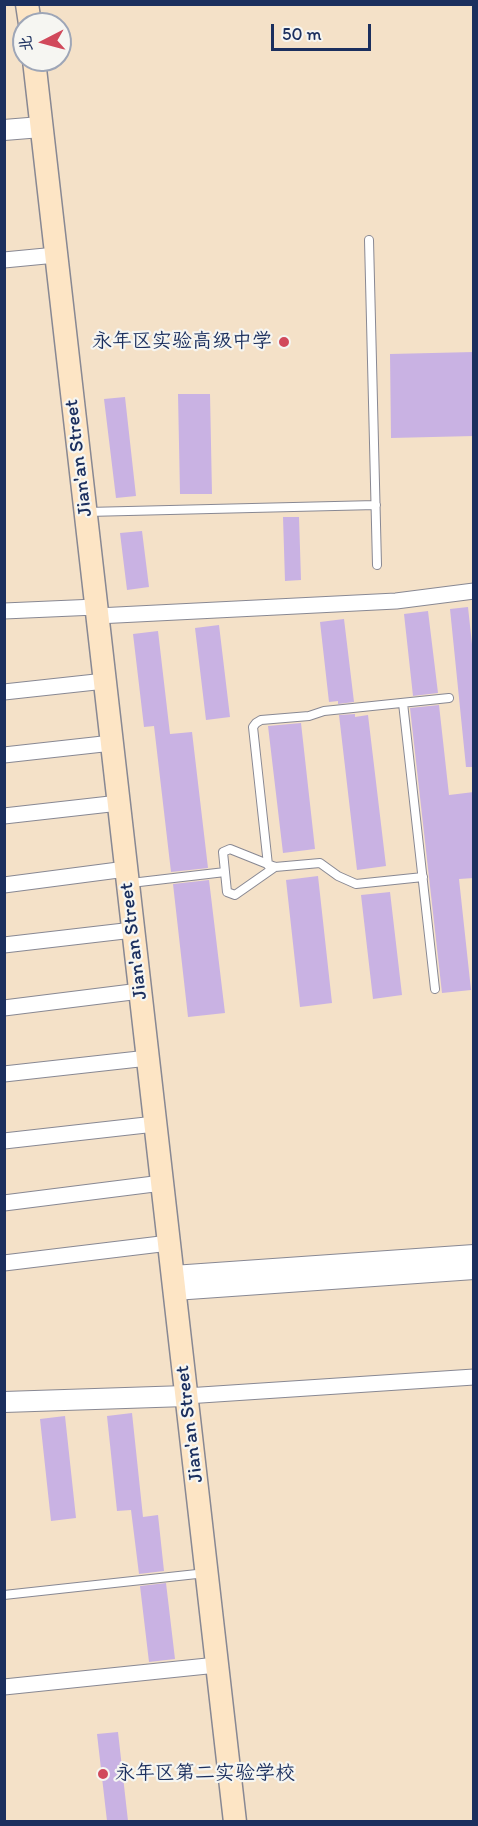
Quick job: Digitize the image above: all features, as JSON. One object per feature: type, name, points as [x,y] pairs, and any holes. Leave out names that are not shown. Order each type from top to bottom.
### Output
[{"type":"main road","name":"Jian'an Street","points":[[35,72],[235,1821]]},
{"type":"street","points":[[4,130],[41,127]]},
{"type":"street","points":[[4,260],[56,255]]},
{"type":"street","points":[[4,611],[97,612],[396,600],[474,591]]},
{"type":"street","points":[[4,692],[105,681]]},
{"type":"street","points":[[4,756],[112,743]]},
{"type":"street","points":[[4,816],[119,803]]},
{"type":"street","points":[[4,885],[127,876]]},
{"type":"street","points":[[4,945],[133,930]]},
{"type":"street","points":[[4,1008],[140,991]]},
{"type":"street","points":[[4,1074],[148,1058]]},
{"type":"street","points":[[4,1142],[155,1124]]},
{"type":"street","points":[[4,1203],[162,1183]]},
{"type":"street","points":[[4,1263],[169,1244]]},
{"type":"street","points":[[173,1283],[474,1255]]},
{"type":"street","points":[[173,1283],[474,1269]]},
{"type":"street","points":[[4,1402],[186,1396],[474,1377]]},
{"type":"street","points":[[4,1687],[217,1665]]},
{"type":"lane","points":[[369,240],[377,565]]},
{"type":"lane","points":[[86,512],[376,505]]},
{"type":"lane","points":[[272,866],[253,727],[256,723],[261,720],[309,716],[324,711],[449,698]]},
{"type":"lane","points":[[403,703],[435,989]]},
{"type":"lane","points":[[272,866],[235,895],[227,892],[223,852],[230,849],[272,866],[320,863],[356,885],[423,877]]},
{"type":"lane","points":[[127,876],[225,872]]},
{"type":"lane","points":[[4,1595],[207,1573]]},
{"type":"building","points":[[474,352],[474,436],[391,438],[390,354]]},
{"type":"building","points":[[178,394],[210,394],[212,494],[180,494]]},
{"type":"building","points":[[125,397],[136,496],[116,498],[104,399]]},
{"type":"building","points":[[283,517],[299,517],[301,580],[285,581]]},
{"type":"building","points":[[142,531],[149,587],[127,590],[120,533]]},
{"type":"building","points":[[468,607],[474,663],[474,767],[466,767],[450,609]]},
{"type":"building","points":[[428,611],[438,693],[413,696],[404,614]]},
{"type":"building","points":[[344,619],[354,702],[338,704],[338,701],[329,702],[320,622]]},
{"type":"building","points":[[219,625],[230,717],[206,720],[195,628]]},
{"type":"building","points":[[158,631],[170,734],[192,732],[208,868],[171,872],[154,726],[144,727],[133,634]]},
{"type":"building","points":[[439,705],[449,795],[474,792],[474,878],[459,879],[471,990],[442,993],[410,708]]},
{"type":"building","points":[[355,714],[355,717],[368,715],[386,866],[357,870],[339,715]]},
{"type":"building","points":[[301,723],[315,849],[283,853],[268,726]]},
{"type":"building","points":[[318,876],[332,1003],[300,1007],[286,880]]},
{"type":"building","points":[[209,880],[225,1013],[188,1017],[173,884]]},
{"type":"building","points":[[390,892],[402,995],[373,999],[361,895]]},
{"type":"building","points":[[132,1413],[143,1517],[158,1515],[164,1571],[139,1574],[131,1510],[117,1511],[107,1416]]},
{"type":"building","points":[[65,1416],[76,1518],[51,1521],[40,1419]]},
{"type":"building","points":[[166,1583],[175,1659],[149,1662],[140,1586]]},
{"type":"building","points":[[118,1732],[128,1821],[107,1821],[97,1734]]},
{"type":"place","name":"永年区实验高级中学","points":[[284,342]]},
{"type":"place","name":"永年区第二实验学校","points":[[103,1774]]}]
